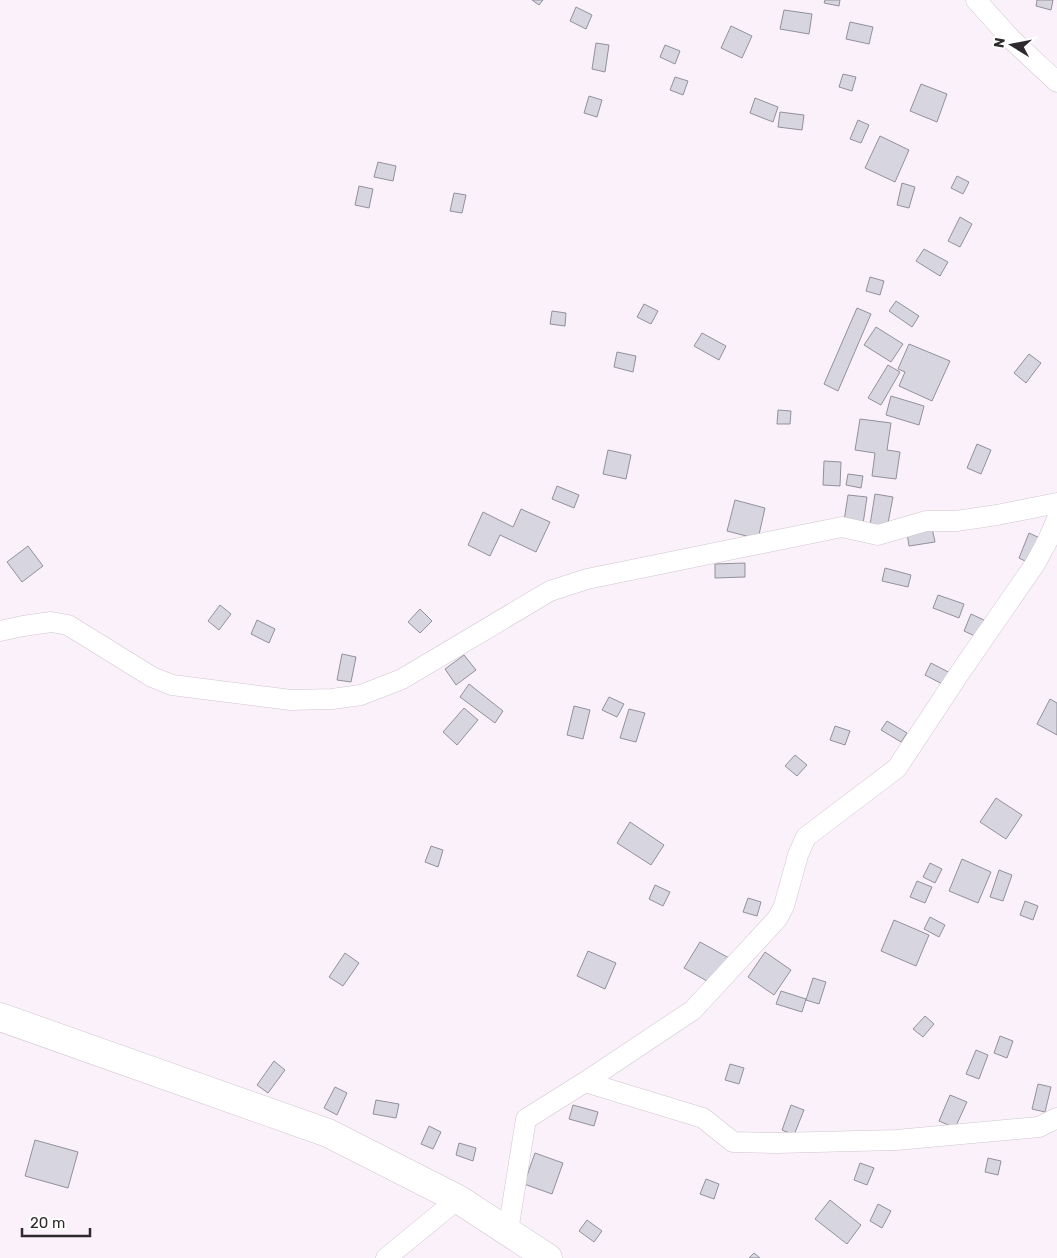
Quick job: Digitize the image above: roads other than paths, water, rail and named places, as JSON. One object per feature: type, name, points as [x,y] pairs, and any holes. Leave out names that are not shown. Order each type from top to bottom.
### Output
[{"type":"main road","points":[[0,1017],[328,1133],[458,1200],[548,1258]]},
{"type":"street","points":[[976,0],[1011,38],[1057,82]]},
{"type":"street","points":[[0,631],[51,622],[68,625],[152,677],[172,684],[291,700],[332,699],[361,695],[402,680],[550,591],[587,579],[842,527],[878,535],[926,521],[956,521],[1057,503]]},
{"type":"street","points":[[508,1231],[526,1119],[693,1010],[777,919],[784,906],[798,855],[806,838],[897,768],[1035,564],[1057,519]]},
{"type":"street","points":[[585,1082],[702,1118],[733,1142],[777,1143],[896,1140],[1040,1127],[1057,1118]]},
{"type":"street","points":[[386,1258],[458,1200]]}]
